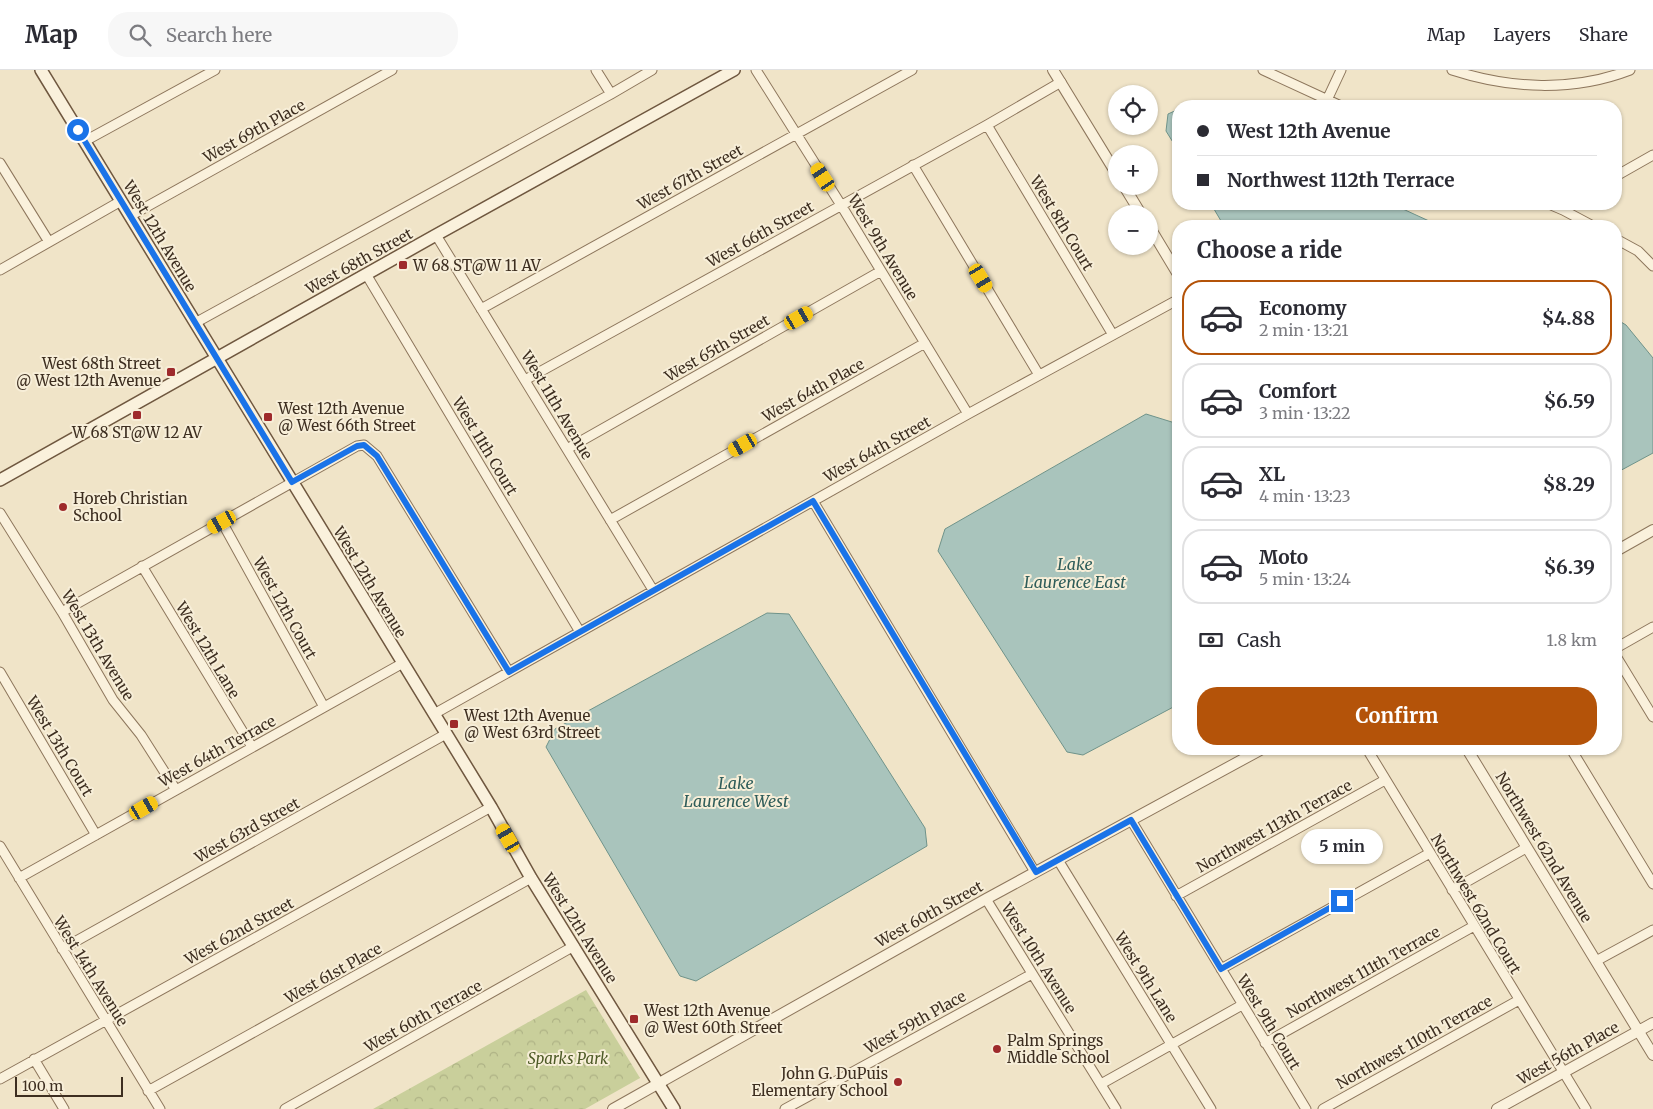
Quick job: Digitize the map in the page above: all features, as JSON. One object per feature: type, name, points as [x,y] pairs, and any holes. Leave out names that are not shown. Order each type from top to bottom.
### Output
[{"type":"main road","name":"West 12th Avenue","points":[[41,70],[674,1109]]},
{"type":"main road","name":"West 68th Street","points":[[0,480],[734,70]]},
{"type":"street","points":[[85,141],[215,70]]},
{"type":"street","name":"West 69th Place","points":[[130,216],[392,70]]},
{"type":"street","points":[[596,70],[611,94]]},
{"type":"street","name":"West 68th Street","points":[[195,323],[652,70]]},
{"type":"street","name":"West 9th Avenue","points":[[756,70],[841,205],[968,414]]},
{"type":"street","name":"West 67th Street","points":[[481,309],[912,70]]},
{"type":"street","points":[[1054,70],[1108,160]]},
{"type":"street","points":[[1263,70],[1327,100],[1342,70]]},
{"type":"street","points":[[1452,70],[1484,79],[1528,86],[1585,83],[1630,70]]},
{"type":"street","name":"West 66th Street","points":[[525,380],[987,125],[1061,82]]},
{"type":"street","name":"West 8th Court","points":[[987,125],[1113,335]]},
{"type":"street","points":[[1622,173],[1653,155]]},
{"type":"street","points":[[0,162],[49,242]]},
{"type":"street","points":[[913,165],[1039,376]]},
{"type":"street","points":[[0,270],[121,201]]},
{"type":"street","points":[[1571,210],[1585,220]]},
{"type":"street","name":"West 11th Avenue","points":[[436,235],[653,590]]},
{"type":"street","points":[[1158,241],[1172,264]]},
{"type":"street","points":[[1622,243],[1638,252],[1653,266]]},
{"type":"street","name":"West 65th Street","points":[[567,449],[881,271]]},
{"type":"street","name":"West 11th Court","points":[[366,274],[580,632]]},
{"type":"street","name":"West 64th Street","points":[[434,714],[968,414],[1172,303]]},
{"type":"street","name":"West 64th Place","points":[[610,520],[925,342]]},
{"type":"street","points":[[62,612],[357,446],[364,445],[377,456],[509,672]]},
{"type":"street","points":[[813,501],[1036,872]]},
{"type":"street","name":"West 13th Avenue","points":[[0,512],[62,612],[113,700],[141,735],[176,790]]},
{"type":"street","name":"West 12th Court","points":[[222,522],[324,706]]},
{"type":"street","points":[[1622,548],[1653,530]]},
{"type":"street","name":"West 12th Lane","points":[[142,566],[252,748]]},
{"type":"street","points":[[1622,645],[1653,627]]},
{"type":"street","name":"West 64th Terrace","points":[[19,878],[403,663]]},
{"type":"street","points":[[1622,666],[1653,717]]},
{"type":"street","name":"West 13th Court","points":[[0,672],[96,835]]},
{"type":"street","name":"West 63rd Street","points":[[62,949],[446,734]]},
{"type":"street","name":"West 60th Street","points":[[613,1109],[986,899],[1251,755]]},
{"type":"street","name":"Northwest 62nd Court","points":[[1370,755],[1564,1072]]},
{"type":"street","name":"Northwest 62nd Avenue","points":[[1471,755],[1653,1055]]},
{"type":"street","points":[[1575,755],[1653,884]]},
{"type":"street","name":"Northwest 113th Terrace","points":[[1176,896],[1385,780]]},
{"type":"street","name":"West 62nd Street","points":[[0,1078],[490,807]]},
{"type":"street","name":"West 9th Court","points":[[1131,820],[1306,1109]]},
{"type":"street","name":"West 14th Avenue","points":[[0,846],[160,1109]]},
{"type":"street","points":[[1452,890],[1526,848]]},
{"type":"street","points":[[1221,969],[1430,853]]},
{"type":"street","name":"West 9th Lane","points":[[1058,860],[1211,1109]]},
{"type":"street","name":"West 61st Place","points":[[148,1091],[532,878]]},
{"type":"street","name":"West 10th Avenue","points":[[986,899],[1116,1109]]},
{"type":"street","name":"Northwest 111th Terrace","points":[[1265,1042],[1474,926]]},
{"type":"street","points":[[1596,961],[1653,930]]},
{"type":"street","name":"West 60th Terrace","points":[[285,1109],[574,946]]},
{"type":"street","name":"West 59th Place","points":[[785,1109],[1032,974]]},
{"type":"street","name":"Northwest 110th Terrace","points":[[1323,1109],[1519,1000]]},
{"type":"street","points":[[1101,1084],[1242,1005]]},
{"type":"street","name":"West 56th Place","points":[[1497,1109],[1653,1023]]},
{"type":"street","points":[[34,1059],[64,1109]]},
{"type":"street","points":[[1564,1072],[1586,1109]]},
{"type":"green space","name":"Sparks Park","points":[[586,990],[640,1078],[585,1109],[373,1109]]},
{"type":"water","points":[[1172,112],[1172,141],[1166,131],[1168,114]]},
{"type":"water","points":[[1215,210],[1405,210],[1427,220],[1220,220]]},
{"type":"water","points":[[1622,323],[1653,358],[1653,453],[1622,470]]},
{"type":"water","name":"Lake Laurence East","points":[[1146,414],[1172,422],[1172,708],[1083,755],[1067,752],[938,551],[945,529]]},
{"type":"water","name":"Lake Laurence West","points":[[767,613],[789,614],[925,828],[927,846],[696,981],[680,976],[546,747],[555,729]]},
{"type":"place","name":"W 68 ST@W 11 AV","points":[[403,265]]},
{"type":"place","name":"West 68th Street @ West 12th Avenue","points":[[171,372]]},
{"type":"place","name":"W 68 ST@W 12 AV","points":[[137,415]]},
{"type":"place","name":"West 12th Avenue @ West 66th Street","points":[[268,417]]},
{"type":"place","name":"Horeb Christian School","points":[[63,507]]},
{"type":"place","name":"West 12th Avenue @ West 63rd Street","points":[[454,724]]},
{"type":"place","name":"West 12th Avenue @ West 60th Street","points":[[634,1019]]},
{"type":"place","name":"Palm Springs Middle School","points":[[997,1049]]},
{"type":"place","name":"John G. DuPuis Elementary School","points":[[898,1082]]},
{"type":"route","points":[[78,130],[292,482],[357,446],[364,445],[377,456],[509,672],[813,501],[1036,872],[1131,820],[1221,969],[1342,901]]}]
